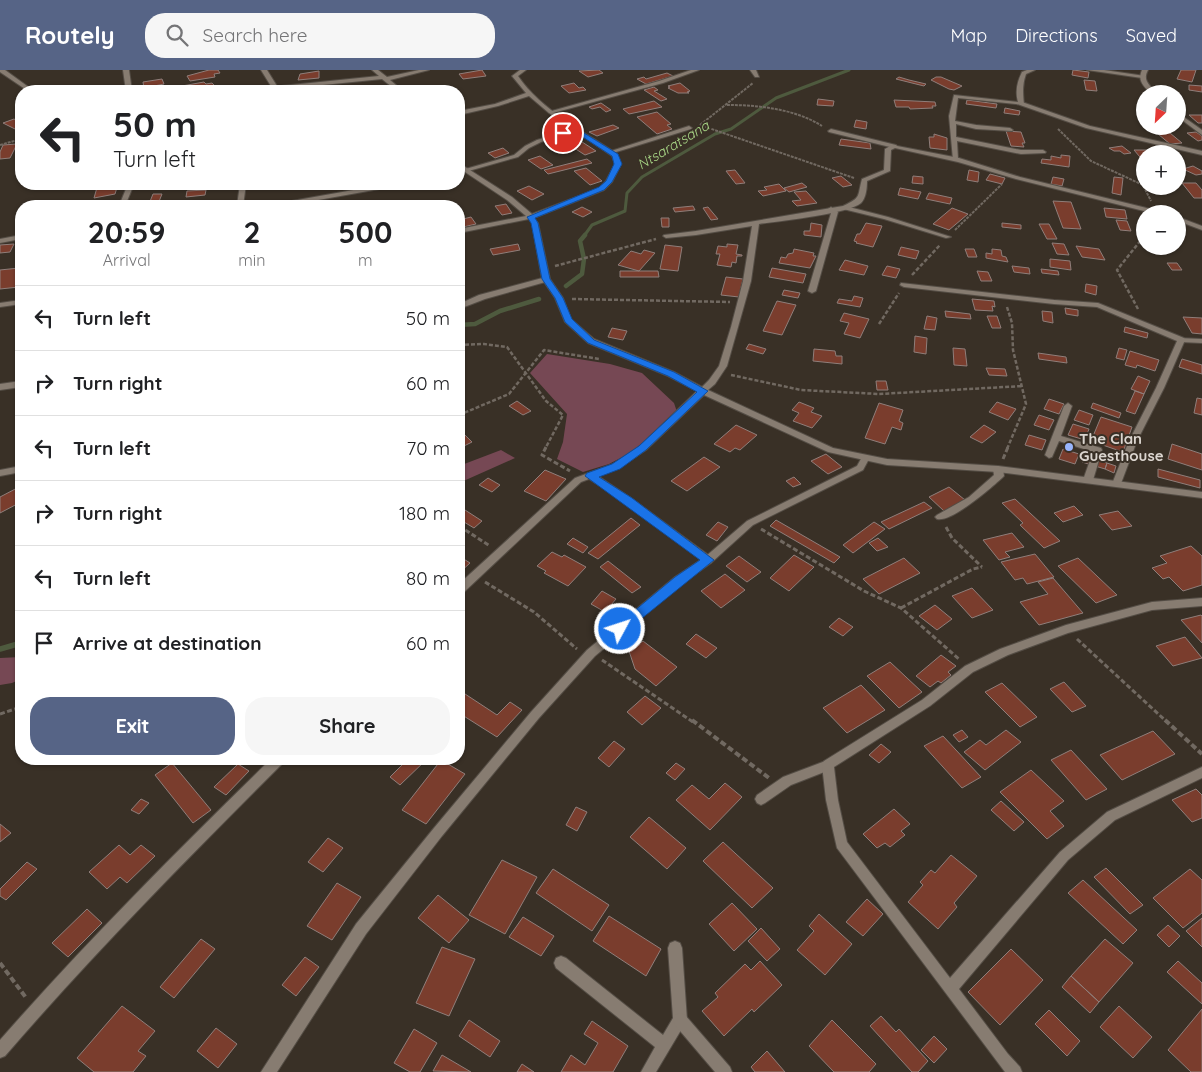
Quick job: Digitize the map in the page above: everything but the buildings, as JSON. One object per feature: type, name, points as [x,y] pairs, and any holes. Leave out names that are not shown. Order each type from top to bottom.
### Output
[{"type":"street","points":[[0,70],[22,85]]},
{"type":"street","points":[[126,70],[128,85]]},
{"type":"street","points":[[264,70],[273,85]]},
{"type":"street","points":[[375,70],[393,85]]},
{"type":"street","points":[[316,85],[385,78],[426,70]]},
{"type":"street","points":[[465,230],[530,217],[602,188],[609,182],[618,164],[615,155],[550,112],[530,94],[515,76],[523,70]]},
{"type":"street","points":[[550,112],[661,82],[696,70]]},
{"type":"street","points":[[753,70],[757,76]]},
{"type":"street","points":[[1022,104],[1019,97],[1022,79],[1024,73],[1032,70]]},
{"type":"street","points":[[1090,70],[1143,73],[1143,81],[1146,85]]},
{"type":"street","points":[[465,112],[496,105],[530,94]]},
{"type":"street","points":[[955,159],[953,105],[956,96],[1022,104],[1059,119],[1121,135],[1202,152]]},
{"type":"street","points":[[1186,121],[1202,133]]},
{"type":"street","points":[[953,122],[976,127],[1010,130]]},
{"type":"street","points":[[610,152],[688,128]]},
{"type":"street","points":[[465,170],[516,156],[527,147],[545,139],[576,130]]},
{"type":"street","points":[[831,131],[955,159],[1136,207]]},
{"type":"street","points":[[953,138],[1021,152],[1044,152]]},
{"type":"street","points":[[666,236],[844,208],[859,202],[864,192],[864,180],[887,171],[888,149],[894,146]]},
{"type":"street","points":[[465,173],[508,198],[535,223],[546,279],[559,298],[568,320],[591,342],[671,374],[703,391],[831,450],[865,459],[887,462],[998,469],[1202,495]]},
{"type":"street","points":[[308,200],[363,190]]},
{"type":"street","points":[[844,208],[948,236]]},
{"type":"street","points":[[812,291],[835,212],[831,209]]},
{"type":"street","points":[[1186,222],[1202,228]]},
{"type":"street","points":[[465,584],[578,480],[616,466],[643,448],[703,391],[718,372],[728,354],[747,281],[756,223]]},
{"type":"street","points":[[0,241],[15,239]]},
{"type":"street","points":[[465,304],[482,297],[546,279]]},
{"type":"street","points":[[904,286],[1000,297],[1098,305],[1181,340],[1202,341]]},
{"type":"street","points":[[0,305],[15,303]]},
{"type":"street","points":[[1117,484],[1133,441],[1160,388],[1181,340]]},
{"type":"street","points":[[0,387],[15,385]]},
{"type":"street","points":[[1049,455],[1068,406]]},
{"type":"street","points":[[1056,437],[1098,450],[1088,480]]},
{"type":"street","points":[[268,1072],[361,929],[517,737],[589,656],[679,580],[708,560],[750,523],[860,468],[865,459]]},
{"type":"street","points":[[940,517],[972,499],[1000,476],[998,469]]},
{"type":"street","points":[[0,473],[15,470]]},
{"type":"street","points":[[587,477],[628,500],[708,560]]},
{"type":"street","points":[[761,799],[779,786],[828,765],[926,703],[969,669],[1012,648],[1066,629],[1152,606],[1202,602]]},
{"type":"street","points":[[0,1051],[35,1009],[156,880],[273,765]]},
{"type":"street","points":[[828,765],[832,800],[841,844],[1015,1072]]},
{"type":"street","points":[[950,989],[1064,856],[1111,816],[1202,772]]},
{"type":"street","points":[[648,1072],[680,1020],[676,948]]},
{"type":"street","points":[[561,963],[664,1044]]},
{"type":"street","points":[[680,1020],[725,1072]]},
{"type":"path","points":[[727,105],[741,92],[751,86],[757,76]]},
{"type":"path","points":[[688,128],[700,125],[718,108],[727,105],[751,105],[806,116],[831,131]]},
{"type":"path","points":[[1059,119],[1057,128],[1080,147],[1091,161],[1143,185],[1152,203]]},
{"type":"path","points":[[700,125],[833,172],[864,180]]},
{"type":"path","points":[[0,145],[15,141]]},
{"type":"path","points":[[948,236],[997,190],[1010,175]]},
{"type":"path","points":[[544,268],[666,236]]},
{"type":"path","points":[[1136,246],[1117,270],[1147,327]]},
{"type":"path","points":[[998,469],[1026,404],[1013,350],[1012,324],[1006,304],[1000,297]]},
{"type":"path","points":[[559,298],[741,302]]},
{"type":"path","points":[[465,345],[507,346],[546,402],[562,415],[542,455],[587,477]]},
{"type":"path","points":[[465,412],[509,394],[544,350],[601,359]]},
{"type":"path","points":[[718,372],[801,390],[879,394],[1023,386]]},
{"type":"path","points":[[901,608],[974,569],[982,567],[952,538],[940,517]]},
{"type":"path","points":[[750,523],[864,591],[901,608],[969,669]]},
{"type":"path","points":[[465,530],[499,552]]},
{"type":"path","points":[[474,575],[534,612],[589,656],[671,705],[758,768],[779,786]]},
{"type":"path","points":[[1066,629],[1202,754]]},
{"type":"path","points":[[0,714],[15,709]]},
{"type":"path","points":[[0,963],[35,1009]]},
{"type":"shaded area","points":[[547,354],[610,364],[642,373],[674,403],[677,412],[632,452],[609,464],[583,472],[557,459],[563,442],[567,414],[530,373]]},
{"type":"shaded area","points":[[501,450],[515,458],[465,480],[465,464]]},
{"type":"shaded area","points":[[15,657],[15,682],[0,685],[0,658]]},
{"type":"waterway","name":"Ntsaratsana","points":[[584,236],[592,225],[625,211],[627,193],[642,177],[715,134],[731,129],[776,98],[849,70]]},
{"type":"waterway","name":"Ntsaratsana","points":[[566,286],[582,274],[584,259],[580,241],[585,235]]},
{"type":"waterway","name":"Ntsaratsana","points":[[465,325],[475,324],[500,311],[539,299]]},
{"type":"waterway","name":"Ntsaratsana","points":[[0,649],[15,645]]},
{"type":"place","name":"The Clan Guesthouse","points":[[1069,447]]},
{"type":"route","points":[[563,133],[576,130],[615,155],[618,164],[609,182],[594,193],[530,217],[535,223],[546,279],[559,298],[568,320],[591,342],[671,374],[703,391],[643,448],[616,466],[591,476],[628,500],[708,560],[679,580],[620,629]]}]
